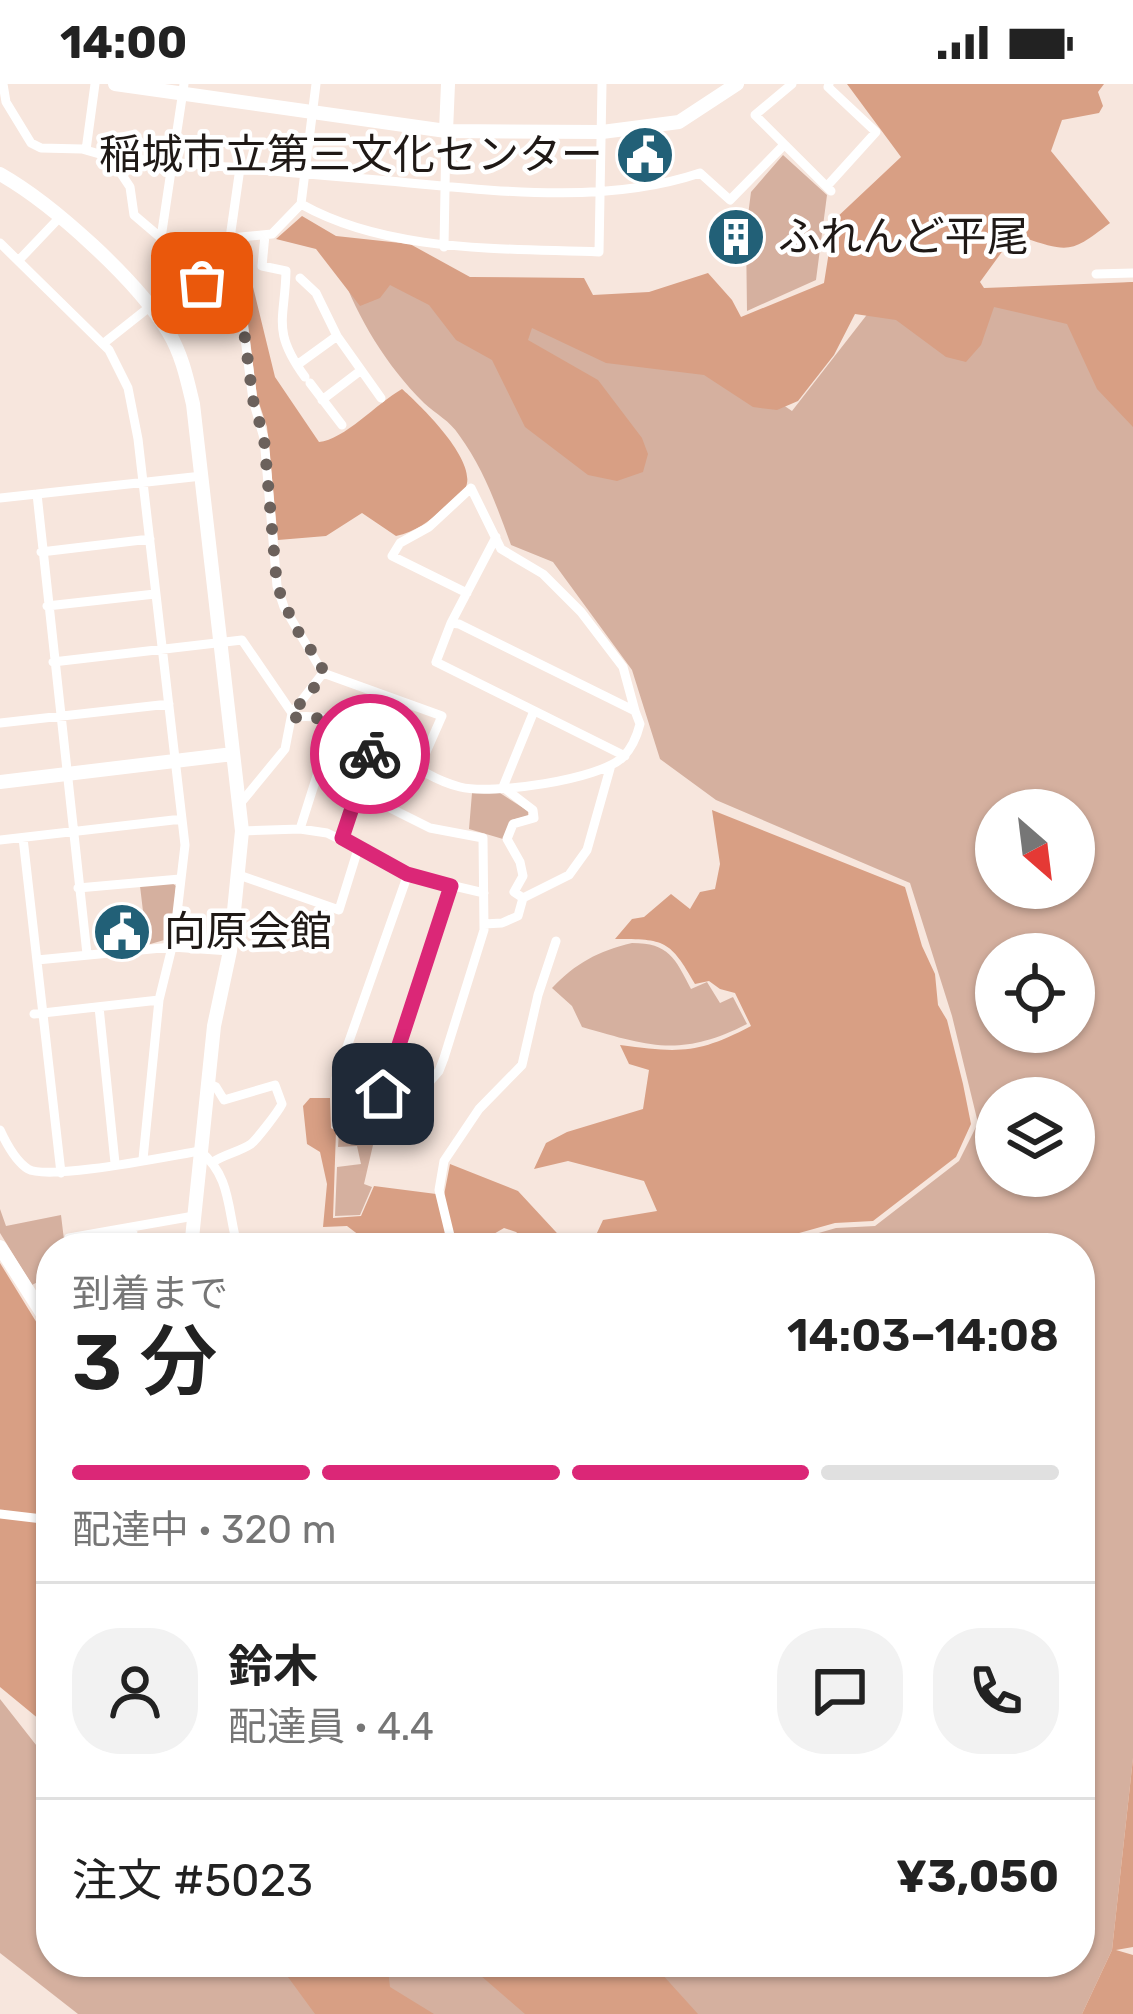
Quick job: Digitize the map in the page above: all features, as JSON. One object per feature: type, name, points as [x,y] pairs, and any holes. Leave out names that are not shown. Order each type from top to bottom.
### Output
[{"type":"street","points":[[3,84],[6,102],[31,143],[41,148],[445,186],[602,190],[661,186],[700,173],[730,200],[783,146]]},
{"type":"street","points":[[86,150],[95,84]]},
{"type":"street","points":[[115,84],[184,89],[446,131],[602,132],[679,122],[732,85]]},
{"type":"street","points":[[184,89],[161,238],[162,247],[189,273],[206,272],[227,242],[272,234],[301,204],[316,84]]},
{"type":"street","points":[[444,247],[448,84]]},
{"type":"street","points":[[301,204],[352,225],[444,247],[599,252],[602,84]]},
{"type":"street","points":[[792,84],[755,115],[830,188],[876,131],[830,84]]},
{"type":"street","points":[[110,158],[130,187],[134,215],[161,238]]},
{"type":"street","points":[[240,168],[227,242],[227,279],[243,323],[253,400],[264,438],[277,586],[284,607],[323,673],[442,716],[418,768]]},
{"type":"street","points":[[0,174],[60,217],[149,305],[168,332],[187,376],[242,831],[192,1233]]},
{"type":"street","points":[[20,260],[60,217]]},
{"type":"street","points":[[265,235],[262,266],[286,271],[281,327],[297,365],[342,425]]},
{"type":"street","points":[[0,243],[104,343],[128,388],[144,483],[184,844],[172,946],[159,1000],[143,1159]]},
{"type":"street","points":[[1096,274],[1133,273]]},
{"type":"street","points":[[300,278],[316,293],[337,336],[381,398]]},
{"type":"street","points":[[104,343],[176,286],[227,279]]},
{"type":"street","points":[[297,365],[337,336]]},
{"type":"street","points":[[322,400],[360,371]]},
{"type":"street","points":[[0,498],[202,476]]},
{"type":"street","points":[[291,715],[334,722],[460,787],[503,788],[582,776],[625,756],[640,724],[623,667],[581,612],[543,574],[510,558],[471,488],[443,516],[400,543],[392,556],[466,593]]},
{"type":"street","points":[[37,494],[87,954]]},
{"type":"street","points":[[496,537],[436,662],[625,756]]},
{"type":"street","points":[[40,552],[150,539]]},
{"type":"street","points":[[47,606],[155,595]]},
{"type":"street","points":[[451,623],[635,710]]},
{"type":"street","points":[[53,662],[242,640],[291,715]]},
{"type":"street","points":[[239,805],[284,749],[291,715],[323,673]]},
{"type":"street","points":[[0,723],[169,704]]},
{"type":"street","points":[[503,788],[534,711]]},
{"type":"street","points":[[300,829],[334,722]]},
{"type":"street","points":[[342,838],[375,740]]},
{"type":"street","points":[[0,782],[233,754]]},
{"type":"street","points":[[484,924],[518,916],[523,898],[569,875],[587,850],[610,765]]},
{"type":"street","points":[[503,788],[533,810],[534,818],[513,824],[507,839],[523,876],[514,892],[523,898]]},
{"type":"street","points":[[356,791],[430,828],[483,838],[484,924],[439,1071],[379,1140],[337,1125],[336,1078],[407,874]]},
{"type":"street","points":[[0,841],[182,819]]},
{"type":"street","points":[[242,831],[300,829],[342,838],[407,874],[484,893]]},
{"type":"street","points":[[23,838],[38,960],[39,1013],[61,1173]]},
{"type":"street","points":[[238,875],[339,910],[358,849]]},
{"type":"street","points":[[78,888],[180,879]]},
{"type":"street","points":[[405,1112],[383,1094],[451,886]]},
{"type":"street","points":[[449,1233],[439,1190],[444,1161],[478,1109],[522,1065],[556,941]]},
{"type":"street","points":[[38,960],[172,946],[230,951]]},
{"type":"street","points":[[39,1013],[159,1000]]},
{"type":"street","points":[[99,1007],[115,1163]]},
{"type":"street","points":[[209,1084],[224,1100],[275,1085],[282,1104],[265,1121],[255,1141],[213,1162]]},
{"type":"street","points":[[0,1130],[27,1168],[38,1173],[200,1151],[226,1184],[235,1233]]},
{"type":"street","points":[[101,1233],[194,1216]]},
{"type":"street","points":[[133,1228],[133,1233]]},
{"type":"street","points":[[0,1247],[36,1303]]},
{"type":"street","points":[[0,1514],[36,1518]]},
{"type":"shaded area","points":[[847,84],[1104,84],[1098,92],[1103,106],[1099,113],[1062,120],[1051,151],[1110,223],[1071,247],[1025,238],[1004,249],[980,282],[984,288],[1133,282],[1133,427],[1097,389],[1067,324],[994,307],[981,345],[966,362],[946,357],[896,320],[855,314],[834,355],[798,401],[777,410],[753,407],[704,375],[606,363],[532,328],[528,340],[598,380],[642,438],[648,454],[643,472],[617,481],[588,475],[525,427],[492,360],[456,340],[429,305],[390,285],[380,298],[360,306],[316,249],[276,239],[302,216],[336,236],[410,244],[470,277],[584,278],[593,295],[649,292],[708,273],[741,317],[824,283],[834,220],[901,157]]},
{"type":"shaded area","points":[[783,155],[827,195],[816,280],[747,311],[746,231],[751,192]]},
{"type":"shaded area","points":[[340,269],[628,300],[792,411],[869,312],[1133,282],[1133,1758],[1112,1950],[1082,2014],[78,2014],[0,1953],[0,1699],[36,1745],[36,1977],[1095,1977],[1095,1233],[819,1233],[875,1226],[959,1161],[975,1129],[975,1197],[1095,1197],[1095,1077],[975,1077],[975,1111],[952,1016],[910,883],[716,800],[660,759],[632,670],[553,562],[511,545],[468,448],[397,373],[374,340]]},
{"type":"shaded area","points":[[234,280],[250,306],[244,290],[253,287],[275,377],[319,442],[350,428],[402,389],[456,449],[464,464],[465,489],[428,522],[396,536],[362,513],[326,536],[278,540],[267,427],[257,397],[247,315]]},
{"type":"shaded area","points":[[472,793],[500,793],[528,811],[528,816],[511,820],[503,839],[469,829]]},
{"type":"shaded area","points":[[712,810],[905,887],[935,974],[938,1005],[947,1020],[971,1124],[956,1157],[873,1221],[835,1223],[799,1233],[597,1233],[603,1220],[657,1211],[644,1181],[568,1161],[534,1169],[546,1143],[643,1109],[649,1070],[629,1064],[620,1045],[688,1049],[751,1026],[735,993],[709,981],[695,984],[672,950],[656,942],[615,939],[632,919],[644,917],[671,894],[690,909],[700,892],[715,889],[720,864]]},
{"type":"shaded area","points":[[140,886],[176,886],[171,938],[147,945]]},
{"type":"shaded area","points":[[632,943],[663,949],[691,989],[707,982],[720,1003],[733,997],[747,1024],[683,1045],[646,1043],[582,1027],[572,1006],[552,988],[588,959]]},
{"type":"shaded area","points":[[310,1098],[330,1098],[331,1128],[336,1131],[333,1218],[361,1216],[374,1186],[444,1195],[450,1164],[518,1191],[557,1233],[517,1233],[504,1228],[495,1233],[356,1233],[347,1226],[323,1227],[327,1184],[320,1152],[307,1144],[303,1106]]},
{"type":"shaded area","points":[[339,1132],[373,1145],[364,1184],[372,1187],[360,1215],[335,1216],[337,1167],[361,1164],[357,1146],[338,1147]]},
{"type":"shaded area","points":[[0,1209],[6,1226],[61,1215],[63,1233],[36,1233],[36,1283],[32,1285],[0,1233]]},
{"type":"shaded area","points":[[0,1263],[36,1322],[36,1717],[0,1687]]},
{"type":"shaded area","points":[[1133,1758],[1133,1947],[1116,1950],[1133,1955],[1133,2014],[1082,2014],[1112,1950]]},
{"type":"shaded area","points":[[288,1977],[389,1977],[390,1987],[434,2014],[315,2014]]},
{"type":"shaded area","points":[[482,1977],[665,1977],[698,2014],[525,2014]]},
{"type":"way so far","points":[[202,283],[227,279],[241,314],[253,400],[264,438],[274,576],[284,607],[322,666],[316,686],[291,718],[311,716],[334,722],[375,740],[370,754]]},
{"type":"place","name":"稲城市立第三文化センター","points":[[645,155]]},
{"type":"place","name":"ふれんど平尾","points":[[736,237]]},
{"type":"place","name":"向原会館","points":[[122,932]]},
{"type":"route","points":[[370,754],[342,838],[407,874],[451,886],[383,1094]]}]
